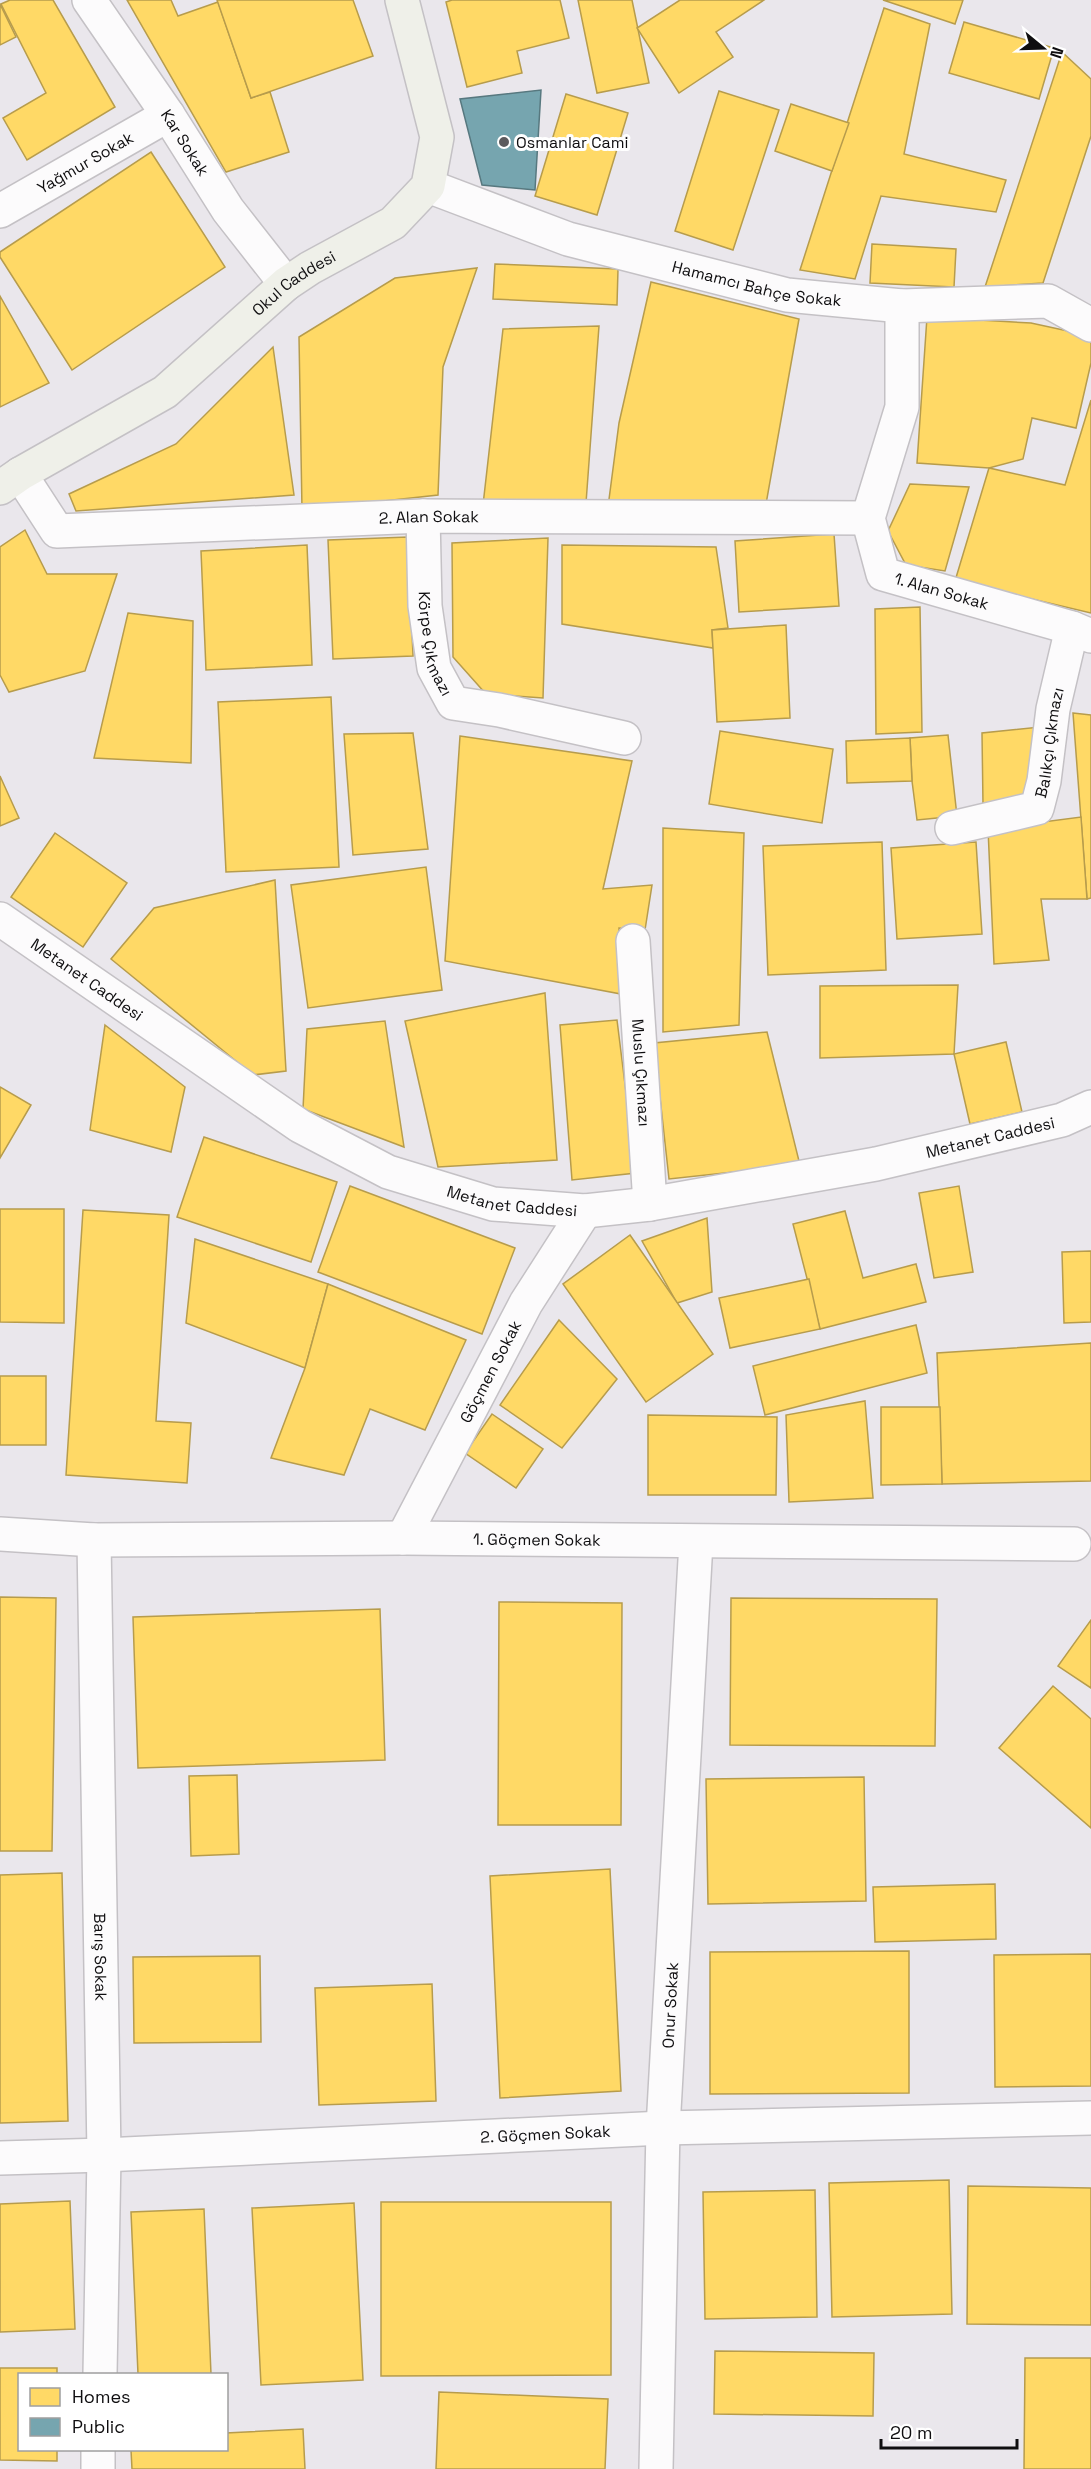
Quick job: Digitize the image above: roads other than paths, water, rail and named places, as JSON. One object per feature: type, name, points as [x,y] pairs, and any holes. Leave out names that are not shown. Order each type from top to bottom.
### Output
[{"type":"street","name":"Kar Sokak","points":[[89,0],[168,115],[228,210],[286,284]]},
{"type":"street","points":[[402,0],[437,137],[428,186]]},
{"type":"street","name":"Yağmur Sokak","points":[[0,210],[168,115]]},
{"type":"street","name":"Okul Caddesi","points":[[10,481],[165,392],[286,284],[310,268],[393,223],[428,186]]},
{"type":"street","name":"Hamamcı Bahçe Sokak","points":[[428,186],[568,239],[776,292],[902,306],[1048,301],[1091,325]]},
{"type":"street","points":[[868,518],[902,407],[902,306]]},
{"type":"street","name":"2. Alan Sokak","points":[[10,481],[57,531],[423,516],[868,518]]},
{"type":"street","name":"Körpe Çıkmazı","points":[[423,516],[425,606],[434,668],[453,703],[499,710],[624,738]]},
{"type":"street","name":"1. Alan Sokak","points":[[868,518],[883,574],[1082,632]]},
{"type":"street","name":"Balıkçı Çıkmazı","points":[[952,828],[1037,808],[1044,781],[1053,710],[1082,632]]},
{"type":"street","name":"Metanet Caddesi","points":[[0,919],[300,1126],[388,1172],[493,1204],[585,1211],[650,1204],[876,1164],[1062,1120],[1091,1107]]},
{"type":"street","name":"Muslu Çıkmazı","points":[[633,941],[650,1204]]},
{"type":"street","name":"Göçmen Sokak","points":[[403,1538],[526,1303],[585,1211]]},
{"type":"street","name":"1. Göçmen Sokak","points":[[0,1534],[94,1540],[403,1538],[1074,1544]]},
{"type":"street","name":"Barış Sokak","points":[[94,1540],[104,2155],[100,2373]]},
{"type":"street","name":"Onur Sokak","points":[[656,2469],[663,2128],[696,1542]]},
{"type":"street","name":"2. Göçmen Sokak","points":[[0,2158],[663,2128],[1091,2118]]},
{"type":"street","points":[[98,2451],[98,2469]]},
{"type":"place","name":"Osmanlar Cami","points":[[504,142]]}]
